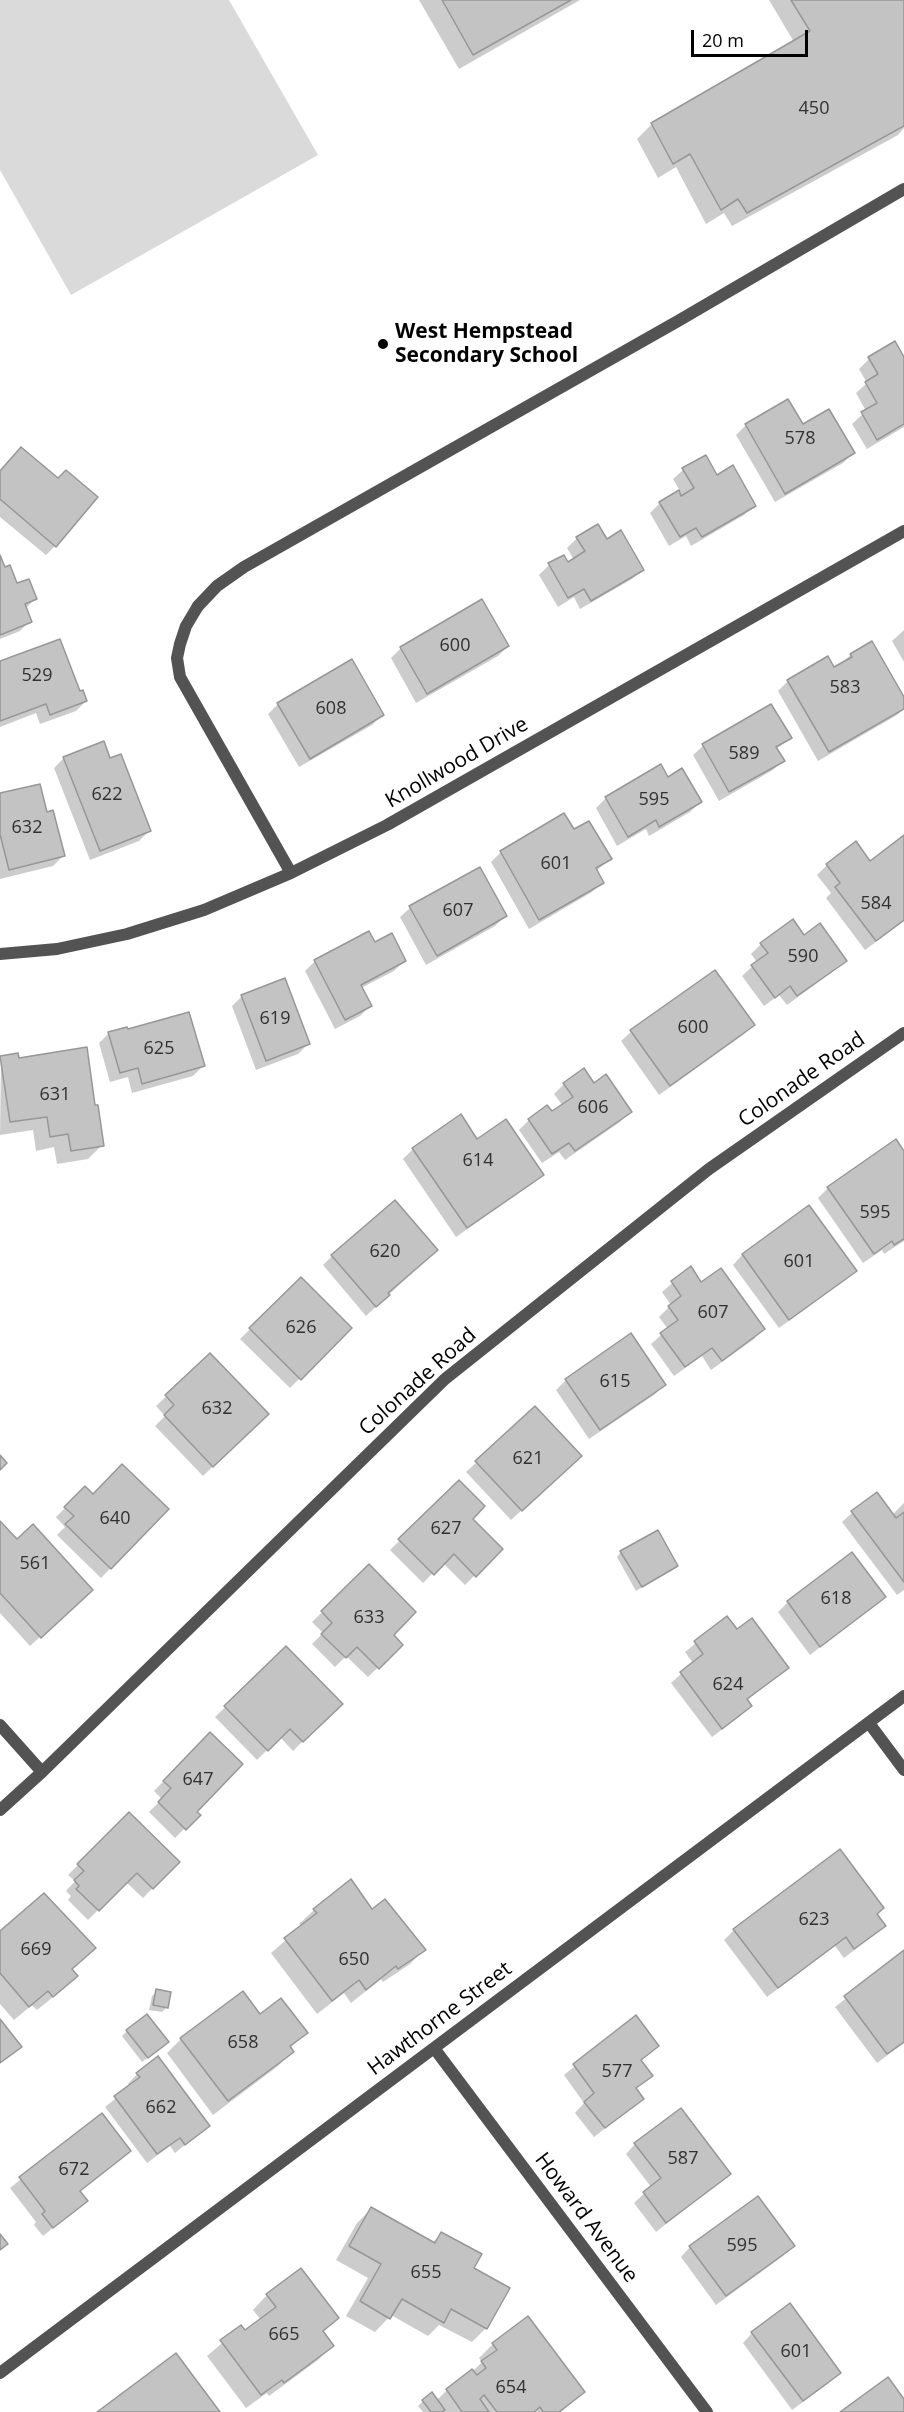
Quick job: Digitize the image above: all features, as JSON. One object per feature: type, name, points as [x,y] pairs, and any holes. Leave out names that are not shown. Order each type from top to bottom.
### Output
[{"type":"street","points":[[291,873],[180,677],[177,658],[180,644],[186,626],[198,606],[216,586],[244,567],[678,321],[904,189]]},
{"type":"street","name":"Knollwood Drive","points":[[0,954],[57,949],[127,934],[204,910],[291,873],[387,825],[904,531]]},
{"type":"street","name":"Colonade Road","points":[[0,1810],[42,1772],[445,1379],[709,1169],[904,1033]]},
{"type":"street","name":"Hawthorne Street","points":[[0,2373],[904,1696]]},
{"type":"street","points":[[868,1723],[904,1770]]},
{"type":"street","points":[[0,1725],[42,1772]]},
{"type":"street","name":"Howard Avenue","points":[[434,2048],[705,2411]]},
{"type":"shaded area","points":[[0,0],[229,0],[318,155],[71,295],[0,170]]},
{"type":"building","points":[[442,0],[571,0],[473,55]]},
{"type":"building","points":[[791,0],[904,0],[904,126],[747,213],[738,199],[721,210],[690,154],[673,164],[651,123],[810,31]]},
{"type":"building","points":[[895,341],[904,357],[904,424],[877,440],[861,412],[877,403],[865,382],[878,374],[868,357]]},
{"type":"building","points":[[788,399],[803,424],[829,409],[855,453],[785,494],[745,424]]},
{"type":"building","points":[[21,447],[58,478],[66,470],[98,497],[56,547],[0,499],[0,471]]},
{"type":"building","points":[[706,455],[717,475],[733,465],[756,506],[702,537],[696,528],[680,537],[659,502],[679,490],[681,496],[694,488],[682,468]]},
{"type":"building","points":[[598,524],[607,539],[621,530],[644,570],[591,601],[584,589],[568,598],[548,563],[564,555],[568,562],[585,551],[576,537]]},
{"type":"building","points":[[0,555],[5,567],[10,565],[17,583],[29,579],[37,599],[25,604],[32,622],[0,635]]},
{"type":"building","points":[[482,599],[509,646],[427,694],[400,647]]},
{"type":"building","points":[[60,639],[80,691],[83,690],[87,701],[50,715],[46,704],[0,721],[0,661]]},
{"type":"building","points":[[872,641],[904,697],[904,709],[829,752],[787,680],[828,656],[834,667],[852,657],[850,654]]},
{"type":"building","points":[[352,659],[384,715],[310,759],[277,703]]},
{"type":"building","points":[[771,704],[792,738],[776,747],[785,761],[729,792],[702,744]]},
{"type":"building","points":[[104,741],[110,758],[121,754],[151,831],[100,851],[63,757]]},
{"type":"building","points":[[661,764],[668,777],[682,768],[702,802],[659,827],[656,820],[628,837],[605,797]]},
{"type":"building","points":[[40,784],[47,812],[53,810],[65,856],[9,870],[0,834],[0,793]]},
{"type":"building","points":[[564,813],[574,829],[589,821],[612,859],[596,868],[604,883],[539,920],[500,851]]},
{"type":"building","points":[[904,835],[904,920],[876,941],[835,887],[840,883],[826,864],[856,841],[870,861]]},
{"type":"building","points":[[480,867],[507,916],[437,956],[409,906]]},
{"type":"building","points":[[793,919],[804,935],[820,923],[847,961],[797,996],[790,986],[775,998],[751,965],[768,953],[760,943]]},
{"type":"building","points":[[369,931],[375,942],[392,933],[406,961],[361,985],[372,1006],[345,1020],[314,960]]},
{"type":"building","points":[[715,970],[755,1025],[670,1086],[630,1030]]},
{"type":"building","points":[[285,978],[310,1044],[266,1061],[241,995]]},
{"type":"building","points":[[189,1012],[205,1066],[142,1084],[138,1068],[120,1073],[108,1032],[127,1027],[128,1029]]},
{"type":"building","points":[[87,1047],[95,1105],[98,1105],[104,1146],[71,1151],[68,1134],[50,1137],[47,1117],[10,1122],[0,1056],[18,1053],[19,1058]]},
{"type":"building","points":[[584,1068],[594,1083],[606,1074],[632,1112],[575,1151],[569,1143],[552,1154],[528,1119],[547,1105],[552,1111],[573,1097],[563,1083]]},
{"type":"building","points":[[461,1114],[477,1139],[506,1119],[544,1175],[467,1228],[412,1148]]},
{"type":"building","points":[[896,1139],[904,1151],[904,1239],[894,1245],[892,1241],[874,1254],[827,1187]]},
{"type":"building","points":[[395,1200],[438,1250],[388,1293],[390,1295],[376,1307],[331,1255]]},
{"type":"building","points":[[809,1205],[857,1271],[789,1320],[742,1254]]},
{"type":"building","points":[[691,1266],[701,1282],[721,1268],[765,1329],[722,1361],[712,1348],[685,1367],[660,1333],[678,1320],[668,1306],[681,1296],[671,1281]]},
{"type":"building","points":[[301,1277],[352,1328],[301,1380],[249,1328]]},
{"type":"building","points":[[631,1333],[666,1385],[600,1430],[565,1379]]},
{"type":"building","points":[[210,1353],[269,1414],[213,1467],[164,1415],[174,1405],[165,1395]]},
{"type":"building","points":[[535,1406],[582,1456],[522,1511],[475,1461]]},
{"type":"building","points":[[0,1455],[7,1463],[0,1470]]},
{"type":"building","points":[[122,1464],[169,1509],[111,1569],[65,1524],[74,1516],[64,1507],[85,1486],[93,1494]]},
{"type":"building","points":[[459,1480],[485,1506],[473,1519],[503,1549],[476,1577],[454,1554],[434,1575],[398,1539]]},
{"type":"building","points":[[877,1492],[896,1518],[904,1512],[904,1582],[851,1511]]},
{"type":"building","points":[[0,1521],[17,1539],[33,1524],[93,1590],[41,1638],[0,1593]]},
{"type":"building","points":[[658,1530],[678,1566],[642,1587],[620,1551]]},
{"type":"building","points":[[852,1552],[886,1597],[820,1647],[787,1601]]},
{"type":"building","points":[[369,1564],[416,1612],[394,1635],[403,1645],[379,1669],[357,1647],[346,1658],[321,1634],[332,1623],[321,1611]]},
{"type":"building","points":[[727,1616],[737,1629],[752,1618],[789,1668],[747,1699],[752,1706],[722,1729],[680,1672],[703,1654],[694,1641]]},
{"type":"building","points":[[286,1646],[343,1704],[303,1742],[290,1729],[268,1751],[224,1706]]},
{"type":"building","points":[[210,1732],[243,1764],[197,1812],[201,1815],[186,1830],[158,1802],[171,1788],[163,1781]]},
{"type":"building","points":[[129,1812],[180,1862],[153,1889],[137,1873],[99,1911],[76,1889],[79,1886],[74,1880],[84,1871],[77,1864]]},
{"type":"building","points":[[840,1849],[884,1908],[877,1914],[886,1926],[854,1949],[846,1937],[778,1988],[733,1929]]},
{"type":"building","points":[[351,1879],[372,1909],[385,1899],[426,1950],[398,1969],[396,1966],[366,1990],[359,1980],[332,2001],[284,1938],[317,1913],[313,1909]]},
{"type":"building","points":[[44,1893],[96,1948],[72,1969],[78,1976],[53,1997],[48,1991],[29,2007],[0,1973],[0,1931]]},
{"type":"building","points":[[904,1950],[904,2042],[887,2054],[844,1996]]},
{"type":"building","points":[[156,1989],[171,1992],[168,2008],[153,2005]]},
{"type":"building","points":[[243,1991],[260,2014],[281,1998],[308,2033],[290,2046],[294,2052],[228,2101],[180,2038]]},
{"type":"building","points":[[147,2014],[169,2042],[148,2058],[126,2030]]},
{"type":"building","points":[[636,2015],[659,2046],[641,2060],[653,2076],[636,2088],[644,2099],[605,2128],[584,2102],[594,2093],[573,2064]]},
{"type":"building","points":[[0,2019],[22,2047],[0,2063]]},
{"type":"building","points":[[158,2056],[210,2126],[185,2145],[180,2138],[157,2154],[114,2096],[140,2077],[136,2073]]},
{"type":"building","points":[[681,2108],[731,2174],[666,2223],[643,2192],[661,2178],[634,2143]]},
{"type":"building","points":[[102,2113],[131,2151],[80,2191],[88,2201],[53,2228],[42,2214],[45,2211],[19,2177]]},
{"type":"building","points":[[758,2196],[795,2246],[726,2296],[689,2246]]},
{"type":"building","points":[[371,2207],[435,2243],[441,2232],[482,2254],[474,2268],[510,2288],[487,2329],[451,2309],[444,2323],[402,2299],[390,2319],[360,2301],[381,2264],[349,2246]]},
{"type":"building","points":[[0,2234],[8,2244],[0,2250]]},
{"type":"building","points":[[301,2268],[339,2318],[323,2331],[334,2346],[284,2383],[282,2380],[261,2395],[220,2340],[241,2325],[245,2330],[276,2307],[266,2294]]},
{"type":"building","points":[[790,2303],[841,2373],[803,2401],[751,2332]]},
{"type":"building","points":[[528,2316],[585,2392],[559,2412],[543,2412],[540,2407],[534,2412],[497,2412],[484,2395],[480,2399],[489,2412],[462,2412],[446,2389],[472,2369],[477,2375],[486,2368],[481,2361],[497,2350],[492,2343]]},
{"type":"building","points":[[176,2353],[220,2412],[97,2412]]},
{"type":"building","points":[[888,2377],[904,2399],[904,2412],[840,2412]]},
{"type":"building","points":[[432,2392],[445,2410],[442,2412],[431,2412],[422,2400]]},
{"type":"place","name":"West Hempstead Secondary School","points":[[383,344]]}]
